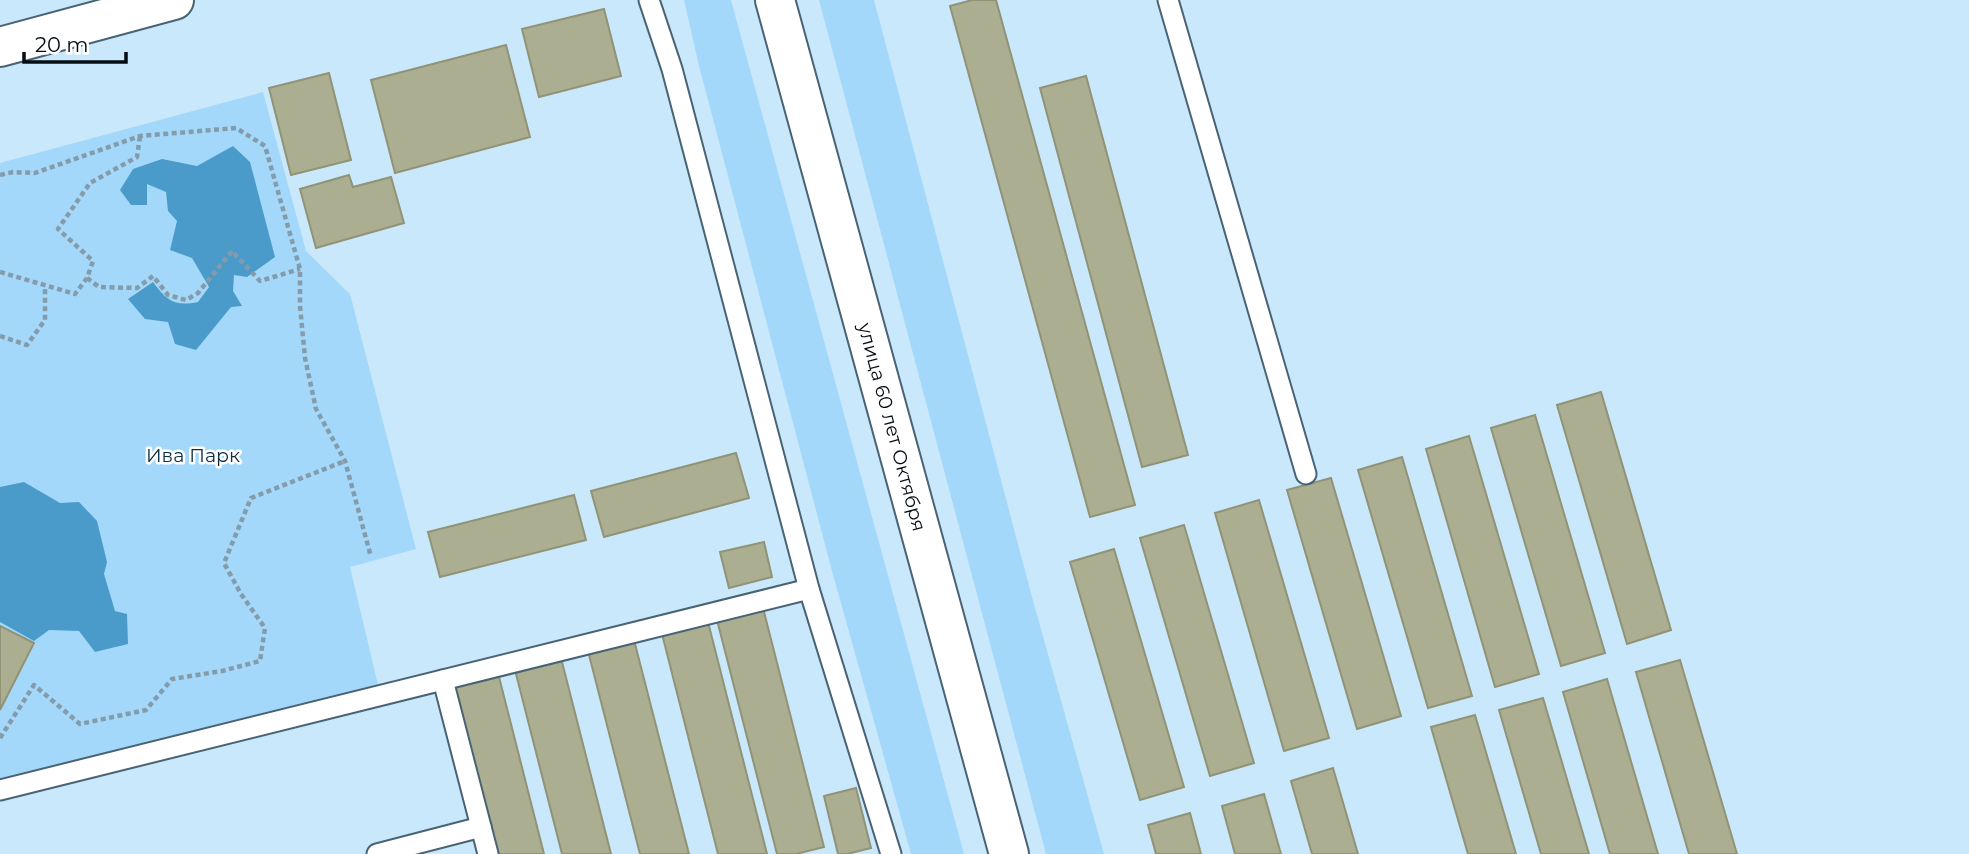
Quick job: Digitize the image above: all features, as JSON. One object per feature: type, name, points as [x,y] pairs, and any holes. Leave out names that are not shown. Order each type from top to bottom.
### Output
[{"type":"street","points":[[0,47],[174,0]]},
{"type":"street","name":"улица 60 лет Октября","points":[[775,0],[1009,854]]},
{"type":"lane","points":[[649,0],[673,69],[809,589],[891,854]]},
{"type":"lane","points":[[1168,0],[1306,474]]},
{"type":"lane","points":[[0,790],[809,589]]},
{"type":"lane","points":[[443,680],[488,854]]},
{"type":"lane","points":[[377,854],[481,827]]},
{"type":"path","points":[[0,175],[13,172],[35,173],[140,136],[236,128],[265,146],[300,269],[305,358],[316,409],[345,461],[371,557]]},
{"type":"path","points":[[0,272],[75,295],[87,278],[93,261],[58,229],[90,183],[137,157],[140,136]]},
{"type":"path","points":[[87,278],[99,287],[137,288],[153,276],[168,295],[187,300],[198,293],[232,251],[260,281],[300,269]]},
{"type":"path","points":[[0,336],[27,345],[45,320],[45,286]]},
{"type":"path","points":[[0,738],[34,685],[80,724],[146,710],[172,679],[222,671],[260,661],[265,628],[241,594],[224,563],[251,498],[345,461]]},
{"type":"green space","points":[[684,0],[731,0],[964,854],[911,854],[832,571]]},
{"type":"green space","points":[[819,0],[874,0],[1032,597],[1104,854],[1046,854]]},
{"type":"green space","name":"Ива Парк","points":[[263,92],[306,251],[350,294],[416,549],[350,567],[378,685],[0,780],[0,163]]},
{"type":"shaded area","points":[[233,146],[250,162],[275,257],[247,277],[234,275],[233,291],[242,306],[231,307],[196,350],[175,344],[168,322],[145,319],[128,299],[153,282],[171,301],[183,304],[198,302],[209,287],[192,258],[170,250],[177,221],[168,211],[166,192],[147,184],[147,205],[131,205],[120,190],[133,169],[162,159],[197,166]]},
{"type":"shaded area","points":[[24,482],[60,503],[79,502],[97,521],[107,562],[104,574],[115,611],[127,614],[128,644],[95,652],[79,631],[49,630],[34,641],[0,622],[0,487]]},
{"type":"building","points":[[972,0],[996,0],[1135,505],[1090,517],[950,6]]},
{"type":"building","points":[[604,9],[621,76],[539,97],[522,29]]},
{"type":"building","points":[[506,45],[530,137],[395,173],[371,80]]},
{"type":"building","points":[[329,73],[351,160],[291,175],[269,88]]},
{"type":"building","points":[[1086,76],[1188,455],[1142,467],[1040,88]]},
{"type":"building","points":[[349,175],[353,187],[391,177],[404,223],[316,248],[300,189]]},
{"type":"building","points":[[1601,392],[1671,630],[1627,644],[1557,405]]},
{"type":"building","points":[[1535,415],[1605,653],[1561,666],[1491,428]]},
{"type":"building","points":[[1469,436],[1539,674],[1495,687],[1426,449]]},
{"type":"building","points":[[736,453],[749,498],[604,537],[591,491]]},
{"type":"building","points":[[1402,457],[1472,696],[1428,708],[1358,470]]},
{"type":"building","points":[[1331,478],[1401,716],[1357,729],[1287,490]]},
{"type":"building","points":[[574,495],[586,540],[440,577],[428,532]]},
{"type":"building","points":[[1259,500],[1329,738],[1284,751],[1215,513]]},
{"type":"building","points":[[1184,525],[1254,763],[1210,776],[1140,538]]},
{"type":"building","points":[[764,542],[772,577],[729,588],[720,552]]},
{"type":"building","points":[[1114,549],[1184,787],[1140,800],[1070,562]]},
{"type":"building","points":[[763,608],[824,847],[796,854],[777,854],[717,620]]},
{"type":"building","points":[[708,622],[767,854],[718,854],[662,634]]},
{"type":"building","points":[[0,626],[34,643],[0,710]]},
{"type":"building","points":[[634,640],[689,854],[640,854],[588,651]]},
{"type":"building","points":[[561,658],[611,854],[562,854],[515,670]]},
{"type":"building","points":[[1680,660],[1737,854],[1689,854],[1636,672]]},
{"type":"building","points":[[498,673],[544,854],[495,854],[452,684]]},
{"type":"building","points":[[1607,679],[1658,854],[1610,854],[1563,692]]},
{"type":"building","points":[[1543,698],[1589,854],[1541,854],[1499,710]]},
{"type":"building","points":[[1475,715],[1516,854],[1468,854],[1431,727]]},
{"type":"building","points":[[1333,768],[1358,854],[1312,854],[1291,781]]},
{"type":"building","points":[[856,788],[871,848],[838,854],[824,796]]},
{"type":"building","points":[[1264,794],[1281,854],[1235,854],[1222,806]]},
{"type":"building","points":[[1190,813],[1201,854],[1156,854],[1148,825]]}]
